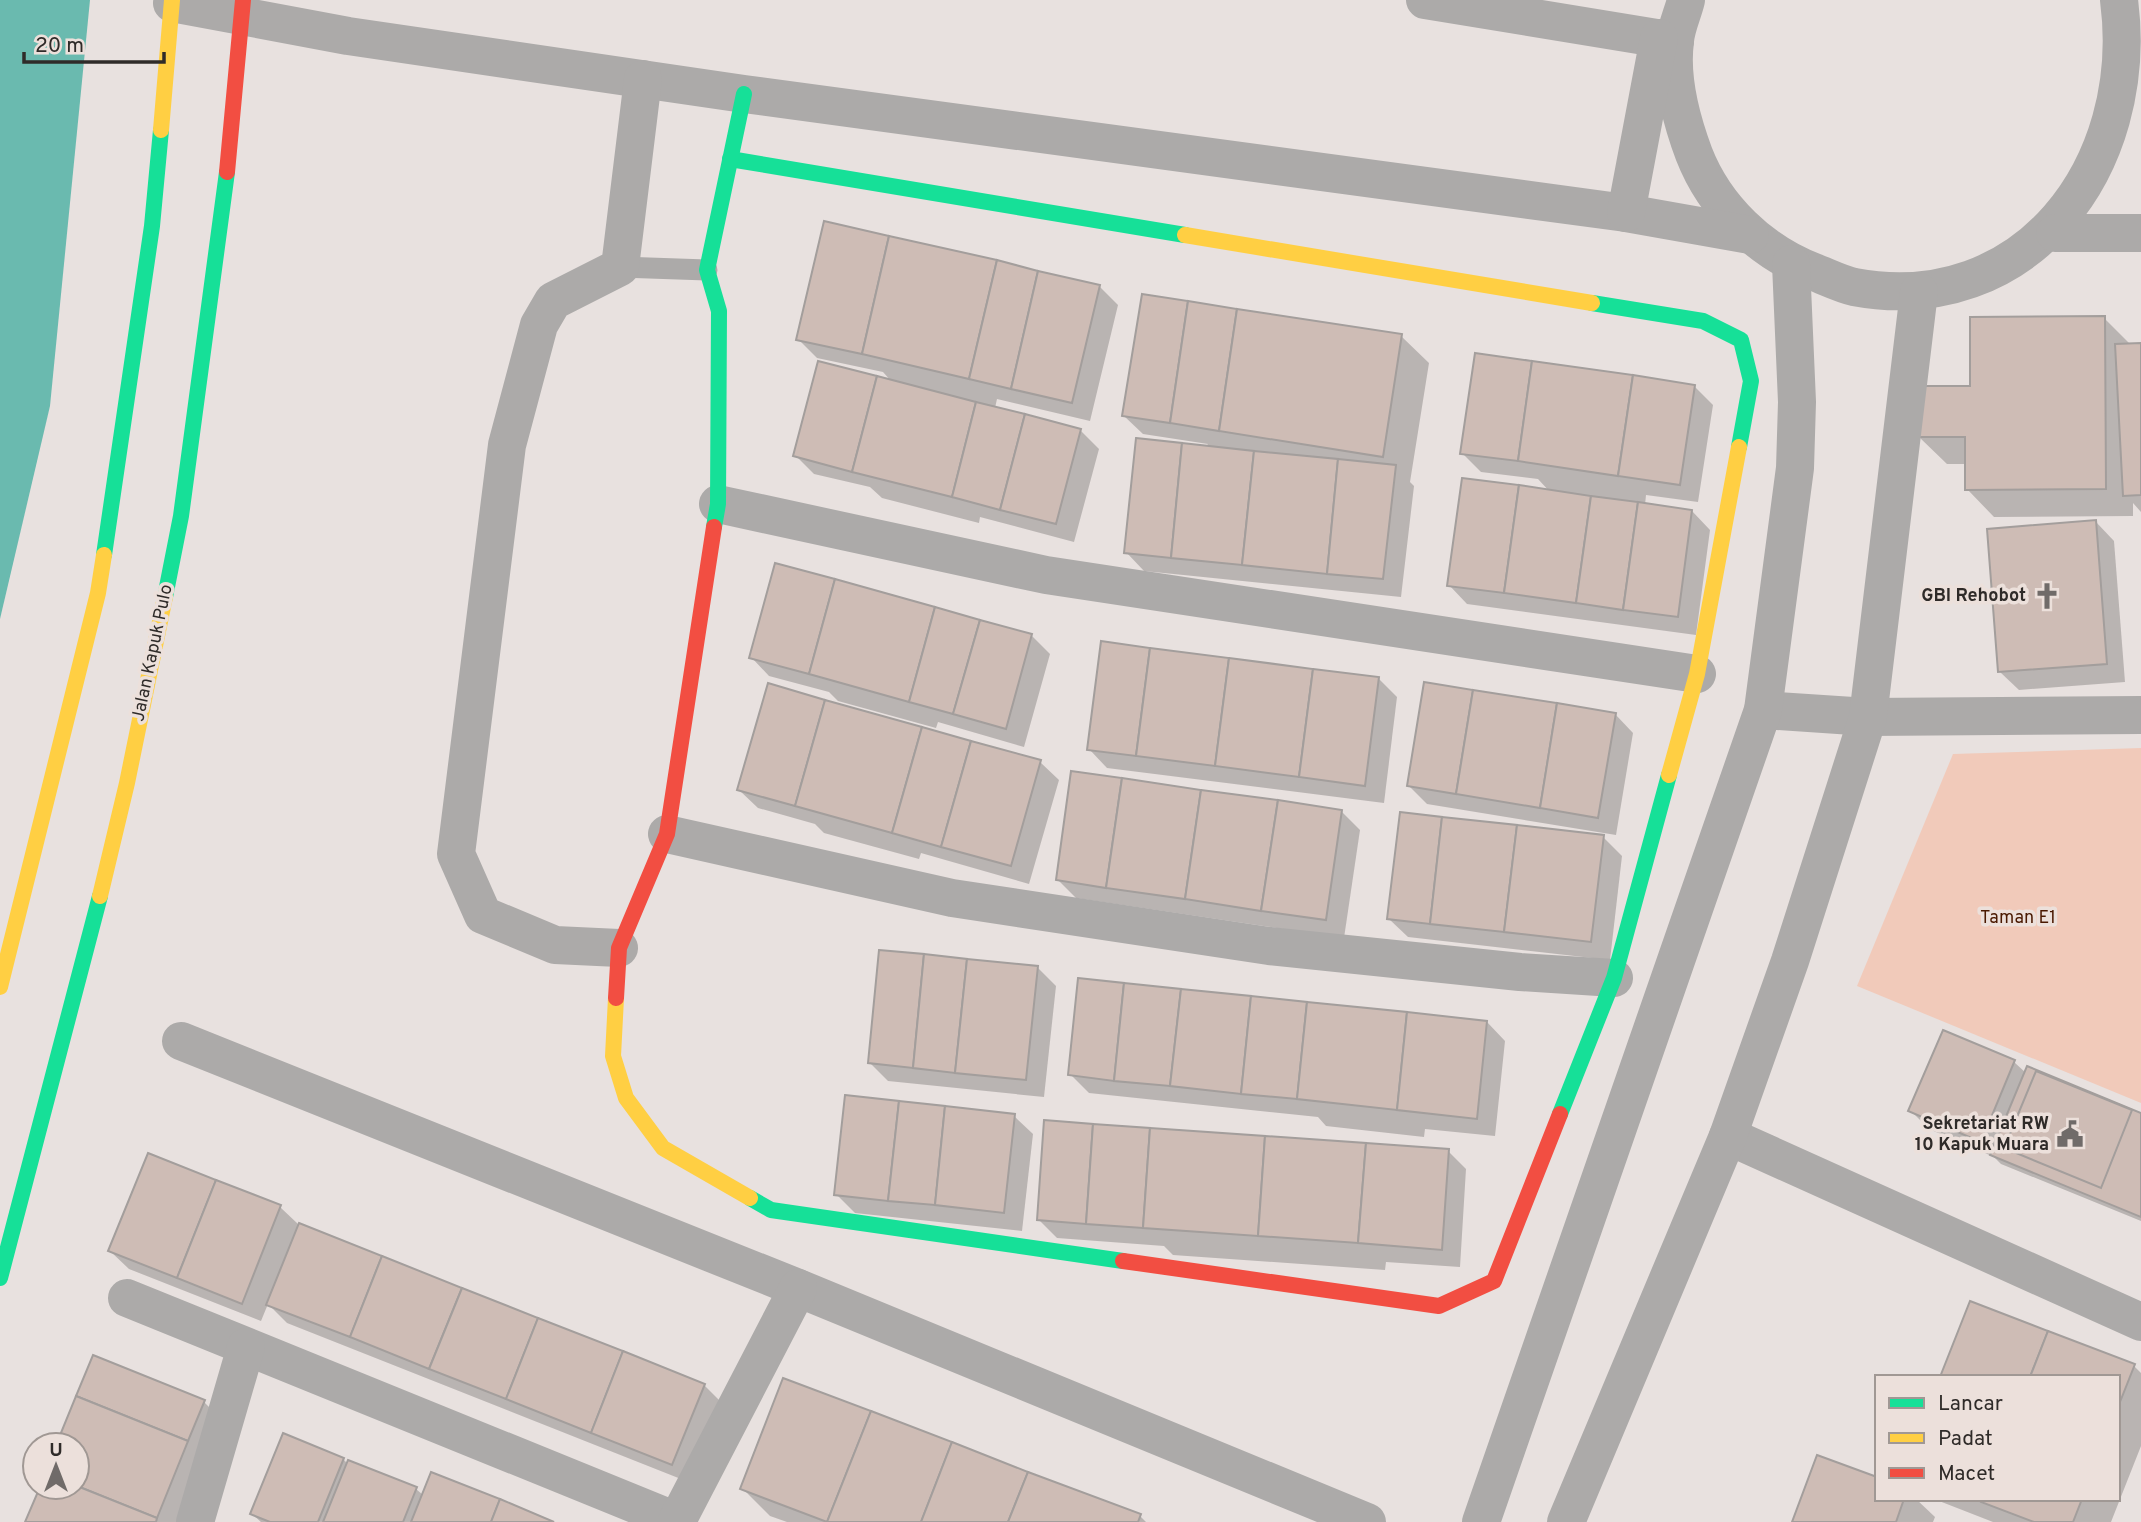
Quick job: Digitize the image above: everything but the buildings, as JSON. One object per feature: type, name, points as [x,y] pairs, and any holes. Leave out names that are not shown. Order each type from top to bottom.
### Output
[{"type":"street","points":[[1425,0],[1667,39]]},
{"type":"street","points":[[1626,213],[1667,39],[1686,0]]},
{"type":"street","points":[[0,987],[98,593],[152,226],[172,1],[242,8],[348,36],[744,94],[1626,213],[1750,235]]},
{"type":"street","name":"Jalan Kapuk Pulo","points":[[0,1278],[77,990],[124,796],[181,516],[221,232],[242,8]]},
{"type":"street","points":[[1667,39],[1678,112],[1704,180],[1750,235],[1791,264],[1853,287],[1919,292],[1992,274],[2055,233],[2092,191],[2116,143],[2129,89],[2129,22]]},
{"type":"street","points":[[619,948],[555,945],[483,915],[456,854],[508,445],[539,325],[553,301],[620,267],[643,79]]},
{"type":"street","points":[[730,159],[1703,321],[1741,340],[1751,381],[1697,674],[1614,978],[1494,1282],[1439,1306],[771,1210],[663,1148],[626,1098],[613,1056],[619,948],[667,834],[718,504],[719,311],[707,270],[730,159],[744,94]]},
{"type":"street","points":[[2055,233],[2141,233]]},
{"type":"street","points":[[1481,1522],[1763,710],[1795,468],[1797,402],[1791,264]]},
{"type":"street","points":[[1566,1522],[1728,1136],[1790,961],[1868,718],[1919,292]]},
{"type":"street","points":[[718,504],[1046,575],[1697,674]]},
{"type":"street","points":[[1763,710],[1868,718],[2141,715]]},
{"type":"street","points":[[667,834],[952,898],[1269,946],[1520,972],[1614,978]]},
{"type":"street","points":[[180,1041],[798,1288],[1367,1522]]},
{"type":"street","points":[[1728,1136],[2141,1322]]},
{"type":"street","points":[[127,1298],[678,1522],[798,1288]]},
{"type":"street","points":[[195,1522],[246,1348]]},
{"type":"lane","points":[[620,267],[707,270]]},
{"type":"green space","name":"Taman E1","points":[[2141,748],[2141,1103],[1857,986],[1953,754]]},
{"type":"water","points":[[0,0],[90,0],[50,406],[0,619]]},
{"type":"traffic: fast","points":[[714,527],[718,504],[719,311],[707,270],[744,94]]},
{"type":"traffic: fast","points":[[104,555],[152,226],[161,130]]},
{"type":"traffic: fast","points":[[730,159],[1185,235]]},
{"type":"traffic: fast","points":[[165,597],[181,516],[227,172]]},
{"type":"traffic: fast","points":[[1592,303],[1703,321],[1741,340],[1751,381],[1739,447]]},
{"type":"traffic: fast","points":[[1560,1114],[1614,978],[1669,775]]},
{"type":"traffic: fast","points":[[0,1278],[100,896]]},
{"type":"traffic: fast","points":[[750,1198],[771,1210],[1123,1261]]},
{"type":"traffic: slow","points":[[161,130],[172,0]]},
{"type":"traffic: slow","points":[[1185,235],[1592,303]]},
{"type":"traffic: slow","points":[[1669,775],[1697,674],[1739,447]]},
{"type":"traffic: slow","points":[[0,987],[98,593],[104,555]]},
{"type":"traffic: slow","points":[[100,896],[127,783],[165,597]]},
{"type":"traffic: slow","points":[[616,998],[613,1056],[626,1098],[663,1148],[750,1198]]},
{"type":"traffic: jam","points":[[227,172],[243,0]]},
{"type":"traffic: jam","points":[[616,998],[619,948],[667,834],[714,527]]},
{"type":"traffic: jam","points":[[1123,1261],[1439,1306],[1494,1281],[1560,1114]]},
{"type":"place","name":"GBI Rehobot","points":[[2047,596]]},
{"type":"place","name":"Sekretariat RW 10 Kapuk Muara","points":[[2070,1134]]}]
